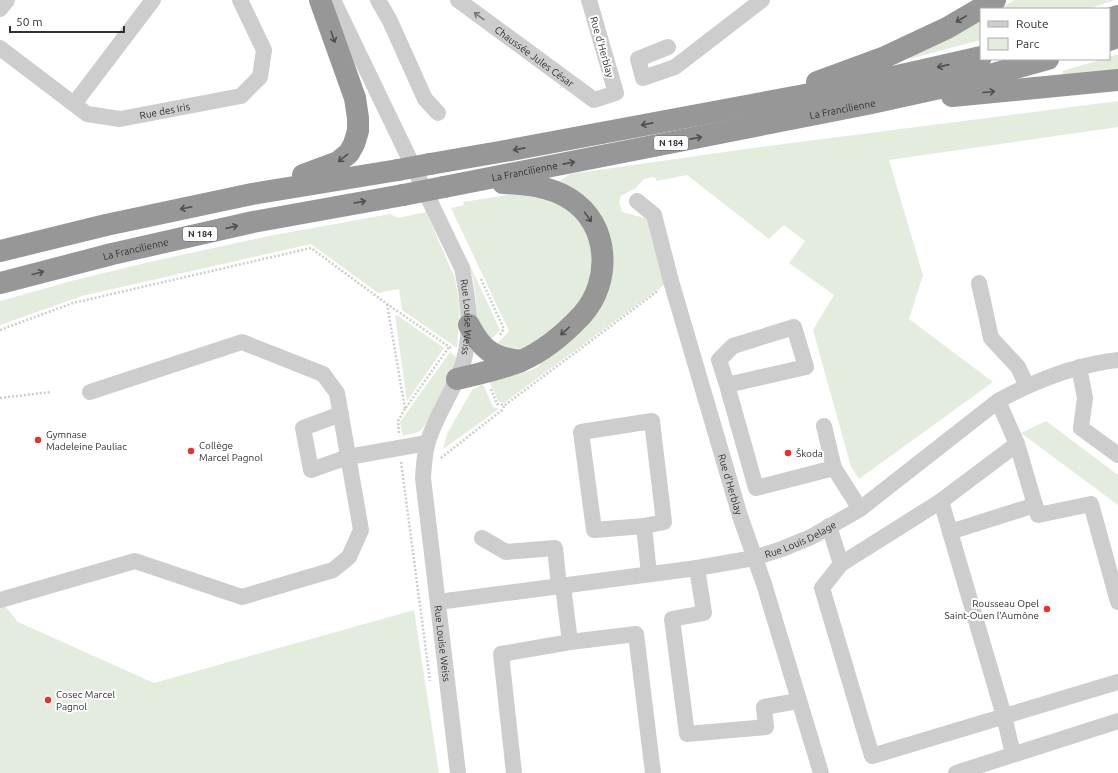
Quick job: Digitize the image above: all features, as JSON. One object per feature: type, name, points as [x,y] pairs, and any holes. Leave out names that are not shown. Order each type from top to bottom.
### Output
[{"type":"highway","points":[[252,194],[338,162],[349,153],[354,144],[358,131],[355,98],[320,0]]},
{"type":"highway","points":[[981,8],[995,0]]},
{"type":"highway","points":[[768,102],[885,57],[947,28],[980,9]]},
{"type":"highway","name":"La Francilienne","points":[[0,251],[106,225],[252,194],[505,151],[768,102],[853,86],[980,57]]},
{"type":"highway","name":"La Francilienne","points":[[0,283],[112,254],[253,222],[476,181],[867,104],[949,86],[1044,60]]},
{"type":"highway","points":[[867,104],[1118,80]]},
{"type":"highway","points":[[457,379],[522,361],[543,348],[562,334],[582,316],[595,296],[602,274],[603,256],[601,242],[592,223],[580,206],[569,198],[555,191],[539,186],[476,181]]},
{"type":"highway","points":[[469,325],[476,337],[494,355],[506,359],[522,361]]},
{"type":"street","points":[[0,9],[7,0]]},
{"type":"street","points":[[74,104],[153,0]]},
{"type":"street","name":"Rue des Iris","points":[[0,48],[87,114],[120,119],[241,96],[260,77],[264,50],[240,0]]},
{"type":"street","name":"Rue Louise Weiss","points":[[333,0],[462,268],[468,296],[469,325],[464,356],[457,379],[427,443],[423,478],[458,773]]},
{"type":"street","points":[[378,0],[390,21],[422,94],[438,113]]},
{"type":"street","name":"Chaussée Jules César","points":[[458,0],[594,100],[616,93]]},
{"type":"street","name":"Rue d'Herblay","points":[[589,0],[616,93]]},
{"type":"street","points":[[668,47],[638,59],[643,78],[675,67],[762,0]]},
{"type":"street","name":"Rue d'Herblay","points":[[637,201],[654,215],[671,281],[738,509],[764,584],[798,701],[821,773]]},
{"type":"street","points":[[979,283],[991,338],[1018,367],[1027,386]]},
{"type":"street","points":[[727,385],[806,366],[794,327],[733,346],[719,360],[756,488],[834,468]]},
{"type":"street","points":[[0,600],[135,562],[242,597],[333,570],[350,557],[361,530],[337,393],[324,374],[242,342],[90,392]]},
{"type":"street","name":"Rue Louis Delage","points":[[438,602],[696,568],[754,558],[797,543],[811,537],[860,509],[998,401],[1048,377],[1080,367],[1118,360]]},
{"type":"street","points":[[1080,367],[1085,398],[1081,428],[1118,455]]},
{"type":"street","points":[[998,401],[1017,444],[1038,515],[1091,504],[1118,602]]},
{"type":"street","points":[[341,414],[304,428],[311,470],[348,457],[427,443]]},
{"type":"street","points":[[652,421],[664,522],[644,526],[594,530],[581,432],[652,421]]},
{"type":"street","points":[[824,426],[834,468],[860,509]]},
{"type":"street","points":[[1017,444],[940,501],[841,564],[822,588],[872,756],[1118,682]]},
{"type":"street","points":[[940,501],[1004,716],[1013,754]]},
{"type":"street","points":[[950,532],[1035,505]]},
{"type":"street","points":[[644,526],[649,574]]},
{"type":"street","points":[[829,526],[841,564]]},
{"type":"street","points":[[482,538],[506,552],[555,548],[570,642]]},
{"type":"street","points":[[696,568],[704,614],[672,619],[687,734],[766,727],[764,708],[798,701]]},
{"type":"street","points":[[514,773],[501,654],[570,642],[636,634],[653,773]]},
{"type":"street","points":[[956,773],[1118,721]]},
{"type":"path","points":[[0,330],[73,302],[311,248],[387,304],[464,356]]},
{"type":"path","points":[[478,272],[504,329],[488,350]]},
{"type":"path","points":[[401,464],[424,467],[438,460],[502,410],[505,405],[671,281]]},
{"type":"path","points":[[387,304],[405,409]]},
{"type":"path","points":[[431,687],[401,464],[398,421],[450,347]]},
{"type":"path","points":[[484,372],[497,404],[505,405]]},
{"type":"path","points":[[0,398],[51,392]]},
{"type":"green space","points":[[1015,0],[1116,0],[1090,8],[1001,8]]},
{"type":"green space","points":[[980,19],[980,40],[909,59],[907,56]]},
{"type":"green space","points":[[1118,54],[1118,70],[1063,76],[1063,71],[1100,60],[1110,60],[1110,57]]},
{"type":"green space","points":[[1118,101],[1118,127],[889,160],[923,275],[909,319],[993,382],[859,479],[851,467],[813,330],[834,295],[789,263],[805,241],[784,225],[769,239],[687,175],[657,181],[654,177],[644,179],[636,188],[621,196],[619,202],[622,212],[645,218],[649,223],[665,284],[504,403],[498,401],[488,378],[522,370],[526,372],[538,367],[613,269],[557,183],[570,174],[753,148]]},
{"type":"green space","points":[[507,195],[540,197],[558,203],[578,220],[590,243],[592,255],[590,281],[580,301],[555,325],[519,351],[494,347],[509,331],[451,208],[464,205],[463,202]]},
{"type":"green space","points":[[426,212],[455,278],[460,307],[457,348],[402,310],[399,289],[378,293],[311,244],[82,296],[0,325],[0,301],[75,280],[269,236],[390,214],[398,218]]},
{"type":"green space","points":[[467,259],[500,330],[489,342],[478,324],[476,316],[474,282]]},
{"type":"green space","points":[[397,315],[444,348],[407,401],[395,316]]},
{"type":"green space","points":[[450,352],[456,357],[453,370],[442,395],[423,428],[418,432],[403,436],[400,422]]},
{"type":"green space","points":[[483,384],[493,407],[499,409],[443,449],[447,434],[472,390]]},
{"type":"green space","points":[[1046,421],[1118,475],[1118,505],[1021,433]]},
{"type":"green space","points":[[0,600],[18,622],[154,683],[414,610],[439,773],[0,773]]},
{"type":"place","name":"Gymnase Madeleine Pauliac","points":[[38,440]]},
{"type":"place","name":"Collège Marcel Pagnol","points":[[191,451]]},
{"type":"place","name":"Škoda","points":[[788,453]]},
{"type":"place","name":"Rousseau Opel Saint-Ouen l'Aumône","points":[[1047,609]]},
{"type":"place","name":"Cosec Marcel Pagnol","points":[[48,700]]}]
